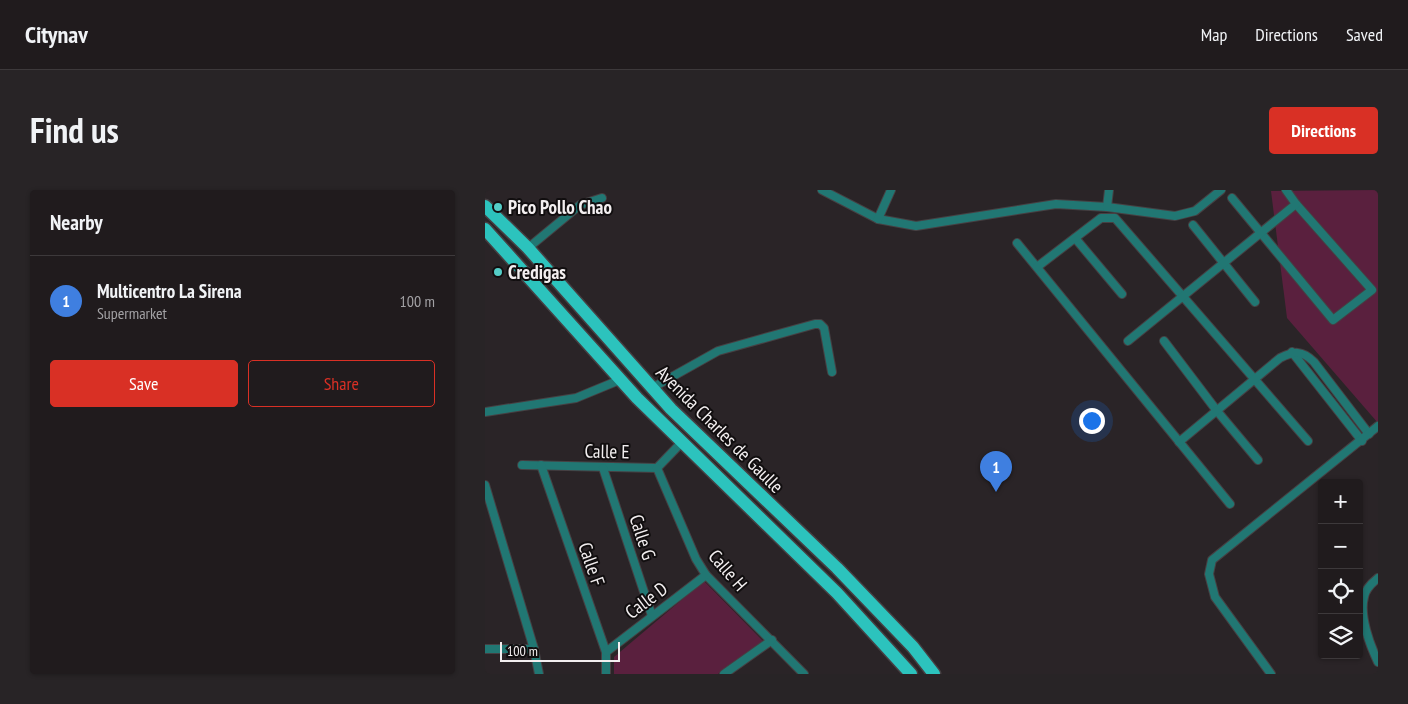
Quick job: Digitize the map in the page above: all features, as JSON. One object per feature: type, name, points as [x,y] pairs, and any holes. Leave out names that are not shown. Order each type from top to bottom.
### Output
[{"type":"main road","name":"Avenida Charles de Gaulle","points":[[485,206],[528,248],[652,388],[701,439],[837,568],[913,647],[934,674]]},
{"type":"main road","name":"Avenida Charles de Gaulle","points":[[485,229],[622,379],[637,398],[837,593],[911,674]]},
{"type":"main road","points":[[682,442],[699,450],[703,448],[701,439]]},
{"type":"main road","points":[[704,464],[703,456],[707,455],[718,464],[728,464]]},
{"type":"street","points":[[822,190],[878,219],[916,226],[1056,204],[1175,216],[1195,210],[1221,190]]},
{"type":"street","points":[[878,219],[891,190]]},
{"type":"street","points":[[1107,208],[1109,190]]},
{"type":"street","points":[[1232,198],[1333,320],[1372,290],[1296,204],[1286,190]]},
{"type":"street","points":[[528,248],[580,205],[602,198]]},
{"type":"street","points":[[1128,341],[1296,204]]},
{"type":"street","points":[[1037,267],[1101,218],[1115,218],[1308,441]]},
{"type":"street","points":[[1193,226],[1255,302]]},
{"type":"street","points":[[1075,238],[1122,294]]},
{"type":"street","points":[[1017,243],[1231,504]]},
{"type":"street","points":[[652,388],[718,351],[815,324],[820,324],[824,328],[832,372]]},
{"type":"street","points":[[1163,341],[1258,460]]},
{"type":"street","points":[[1179,442],[1280,358],[1292,352],[1307,355],[1314,362],[1369,434]]},
{"type":"street","points":[[1292,352],[1362,441]]},
{"type":"street","points":[[485,412],[576,398],[622,379]]},
{"type":"street","points":[[1271,674],[1215,597],[1209,574],[1212,560],[1362,441],[1378,426]]},
{"type":"street","points":[[657,468],[682,442]]},
{"type":"street","name":"Calle E","points":[[522,464],[603,468],[657,468]]},
{"type":"street","name":"Calle F","points":[[541,465],[606,652],[606,674]]},
{"type":"street","name":"Calle G","points":[[603,468],[652,616]]},
{"type":"street","name":"Calle H","points":[[657,468],[695,559],[706,575],[804,674]]},
{"type":"street","points":[[485,485],[534,650],[539,674]]},
{"type":"street","name":"Calle D","points":[[606,652],[706,575]]},
{"type":"street","points":[[1378,578],[1364,595],[1363,610],[1371,648],[1378,662]]},
{"type":"street","points":[[724,674],[772,640]]},
{"type":"street","points":[[485,649],[534,650]]},
{"type":"shaded area","points":[[1378,190],[1378,423],[1287,318],[1271,191]]},
{"type":"shaded area","points":[[704,581],[763,641],[718,674],[614,674],[614,657]]},
{"type":"place","name":"Pico Pollo Chao","points":[[498,207]]},
{"type":"place","name":"Credigas","points":[[498,272]]},
{"type":"place","name":"Multicentro La Sirena","points":[[996,492]]}]
